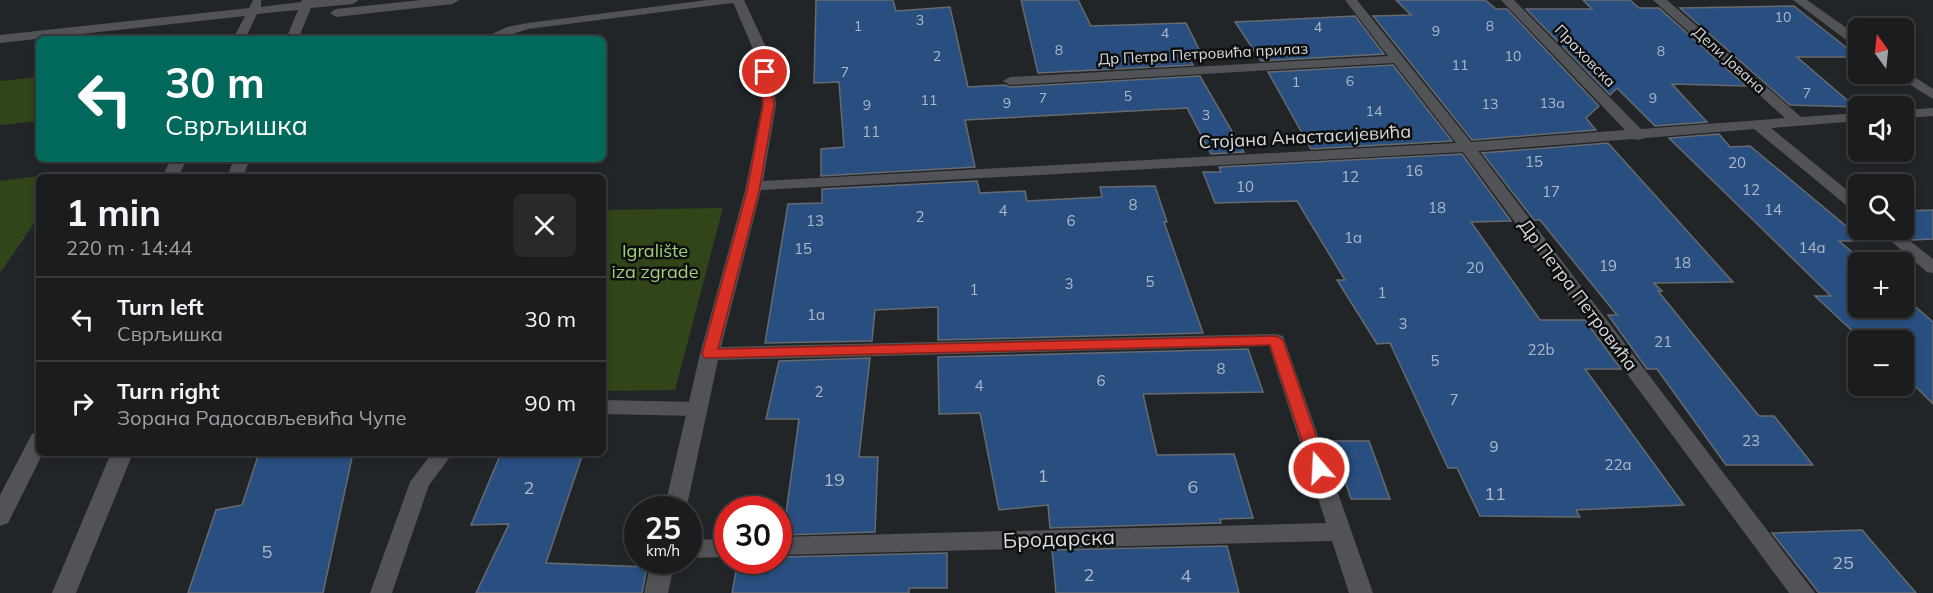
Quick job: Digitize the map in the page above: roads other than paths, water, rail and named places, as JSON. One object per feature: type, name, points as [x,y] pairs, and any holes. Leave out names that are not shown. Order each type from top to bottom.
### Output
[{"type":"street","points":[[131,36],[247,24],[305,8],[353,0]]},
{"type":"street","points":[[0,39],[256,5],[305,8],[453,0]]},
{"type":"street","points":[[678,496],[710,354],[753,186],[769,105],[763,56],[735,0]]},
{"type":"street","name":"Др Петра Петровића","points":[[1351,0],[1467,147],[1803,593]]},
{"type":"street","name":"Праховска","points":[[1507,0],[1639,136]]},
{"type":"street","name":"Дели Јована","points":[[1659,0],[1798,122]]},
{"type":"street","points":[[1799,0],[1848,35]]},
{"type":"street","points":[[241,36],[256,5]]},
{"type":"street","points":[[293,36],[305,8]]},
{"type":"street","points":[[0,49],[36,45]]},
{"type":"street","name":"Др Петра Петровића прилаз","points":[[1010,81],[1399,59]]},
{"type":"street","points":[[1914,82],[1933,95]]},
{"type":"street","points":[[1914,113],[1933,112]]},
{"type":"street","name":"Стојана Анастасијевића","points":[[753,186],[1467,147],[1639,136],[1848,118]]},
{"type":"street","points":[[1758,125],[1848,199]]},
{"type":"street","points":[[1898,240],[1933,268]]},
{"type":"street","points":[[710,354],[1276,340],[1361,593]]},
{"type":"street","points":[[0,517],[36,445]]},
{"type":"street","points":[[64,593],[121,456]]},
{"type":"street","name":"Бродарска","points":[[792,546],[1340,532]]},
{"type":"street","points":[[656,593],[660,574]]},
{"type":"lane","points":[[494,36],[511,29],[528,26],[735,0]]},
{"type":"lane","points":[[606,407],[697,409]]},
{"type":"lane","points":[[381,593],[420,483],[441,456]]},
{"type":"park label","name":"Igralište iza zgrade","points":[[655,261]]}]
